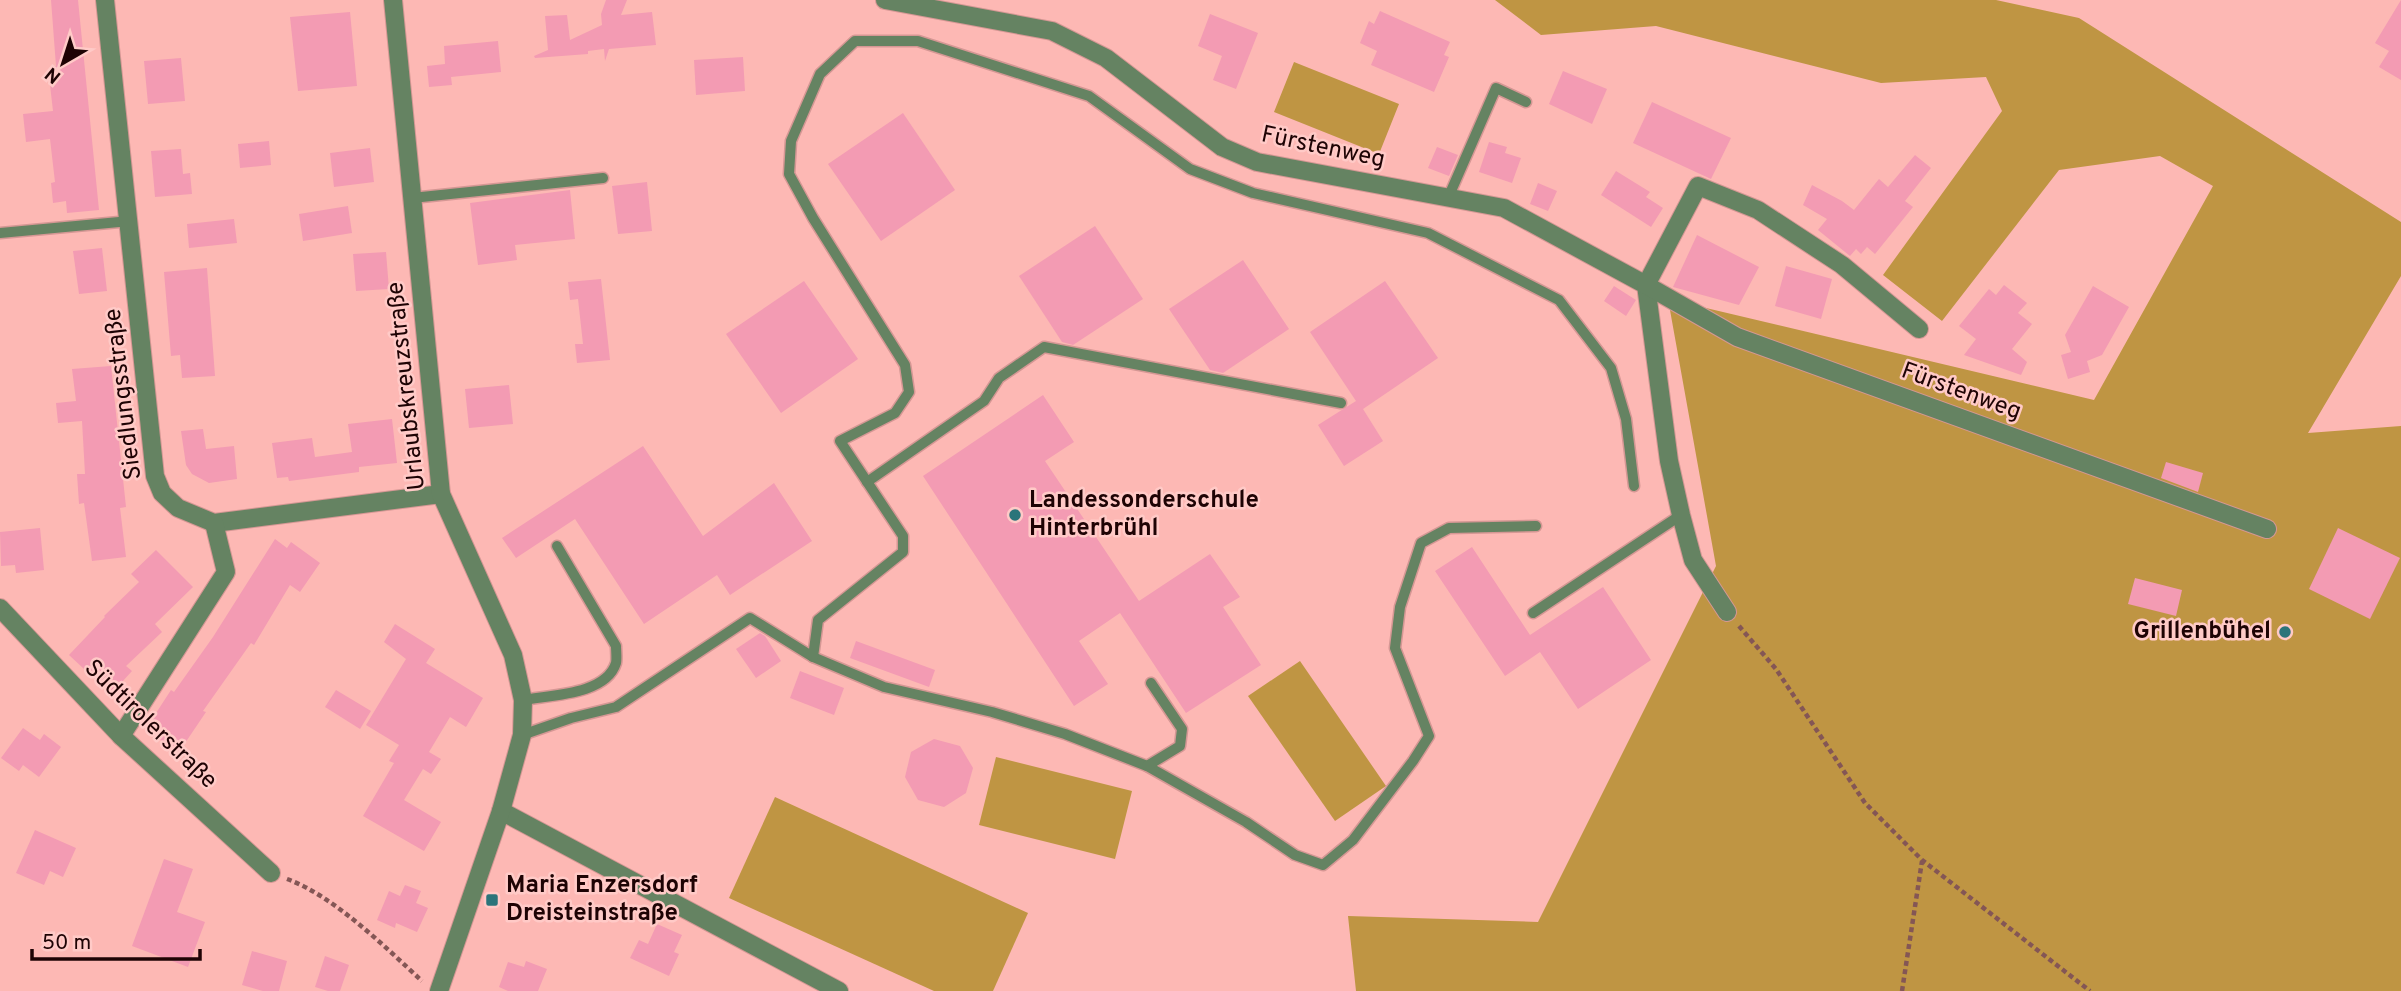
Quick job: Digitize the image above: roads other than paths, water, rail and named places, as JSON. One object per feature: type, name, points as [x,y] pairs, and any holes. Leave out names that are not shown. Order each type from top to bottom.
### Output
[{"type":"street","name":"Siedlungsstraße","points":[[105,0],[155,476],[162,493],[178,508],[214,523],[441,494]]},
{"type":"street","name":"Urlaubskreuzstraße","points":[[393,0],[441,494],[513,655],[523,700],[522,735],[501,811],[439,991]]},
{"type":"street","name":"Fürstenweg","points":[[886,0],[1052,31],[1106,58],[1222,148],[1257,162],[1504,208],[1737,337],[2267,528]]},
{"type":"street","points":[[1727,612],[1693,560],[1681,515],[1669,461],[1646,285],[1698,186],[1758,211],[1842,265],[1919,330]]},
{"type":"street","points":[[121,736],[226,572],[214,523]]},
{"type":"street","name":"Südtirolerstraße","points":[[0,608],[121,736],[271,873]]},
{"type":"street","points":[[501,811],[839,991]]},
{"type":"lane","points":[[813,657],[818,620],[903,552],[903,536],[840,442],[895,413],[909,392],[905,365],[813,218],[789,174],[791,141],[820,74],[855,41],[918,41],[1089,96],[1190,169],[1253,193],[1428,233],[1559,300],[1611,368],[1626,419],[1634,486]]},
{"type":"lane","points":[[1448,198],[1496,88],[1526,102]]},
{"type":"lane","points":[[412,198],[603,178]]},
{"type":"lane","points":[[0,233],[130,221]]},
{"type":"lane","points":[[867,482],[984,401],[999,378],[1044,347],[1341,403]]},
{"type":"lane","points":[[1532,613],[1681,515]]},
{"type":"lane","points":[[522,735],[615,707],[750,618],[813,657],[884,687],[992,712],[1065,734],[1147,766],[1246,822],[1295,855],[1323,865],[1353,840],[1429,736],[1395,648],[1400,607],[1421,543],[1449,527],[1536,526]]},
{"type":"lane","points":[[523,700],[592,688],[605,678],[616,663],[616,646],[556,546]]},
{"type":"lane","points":[[1147,766],[1180,746],[1182,729],[1151,684]]},
{"type":"place","name":"Landessonderschule Hinterbrühl","points":[[1015,515]]},
{"type":"place","name":"Grillenbühel","points":[[2285,632]]},
{"type":"place","name":"Maria Enzersdorf Dreisteinstraße","points":[[492,900]]}]
